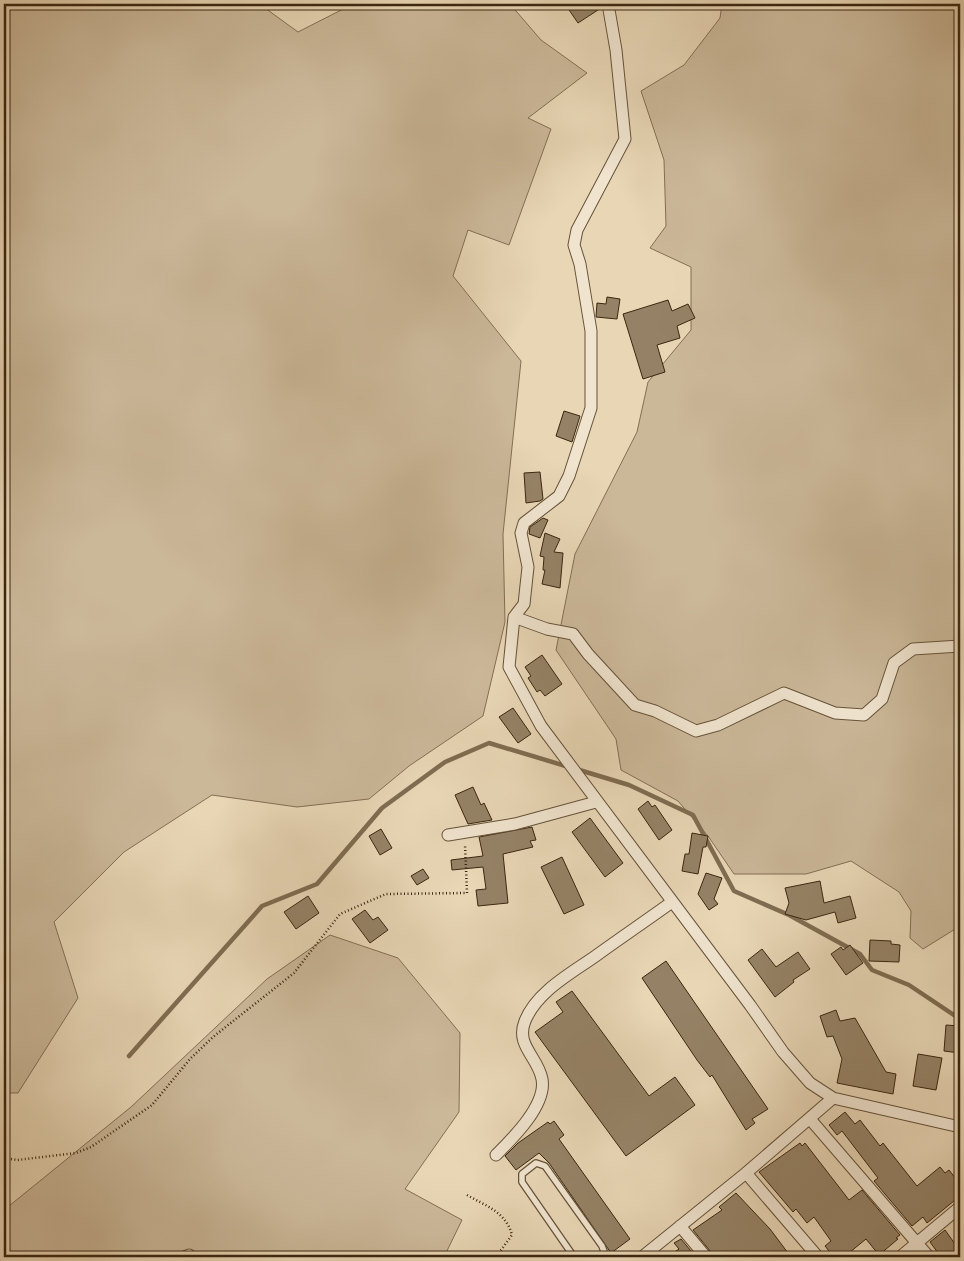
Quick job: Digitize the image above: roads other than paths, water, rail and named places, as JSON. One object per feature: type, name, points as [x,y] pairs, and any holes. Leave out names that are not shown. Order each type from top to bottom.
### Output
[{"type":"street","points":[[608,4],[616,50],[625,139],[577,230],[574,245],[580,264],[591,330],[591,408],[569,476],[559,496],[524,523],[522,533],[528,567],[524,604],[514,617],[509,667],[541,726],[596,802],[750,1005],[783,1052],[810,1082],[833,1098],[956,1126],[960,1138]]},
{"type":"street","points":[[514,617],[547,629],[573,634],[588,654],[635,705],[655,710],[696,731],[718,725],[784,693],[835,714],[864,715],[882,699],[894,663],[913,648],[960,646]]},
{"type":"street","points":[[448,835],[515,824],[596,802]]},
{"type":"street","points":[[496,1155],[519,1132],[528,1119],[539,1096],[543,1082],[535,1061],[523,1044],[521,1033],[531,1008],[553,986],[672,902]]},
{"type":"street","points":[[642,1257],[746,1173],[833,1098]]},
{"type":"street","points":[[810,1119],[929,1257]]},
{"type":"street","points":[[746,1173],[818,1257]]},
{"type":"street","points":[[900,1257],[960,1207]]},
{"type":"street","points":[[680,1226],[706,1257]]},
{"type":"street","points":[[184,1257],[189,1255],[192,1257]]},
{"type":"lane","points":[[574,1257],[522,1182],[522,1174],[536,1163],[545,1166],[602,1246],[606,1257]]},
{"type":"waterway","points":[[129,1056],[262,906],[317,884],[382,808],[445,762],[489,743],[569,767]]},
{"type":"waterway","points":[[576,769],[629,785],[693,815],[734,891],[789,915],[860,954],[872,970],[909,985],[960,1019]]}]
